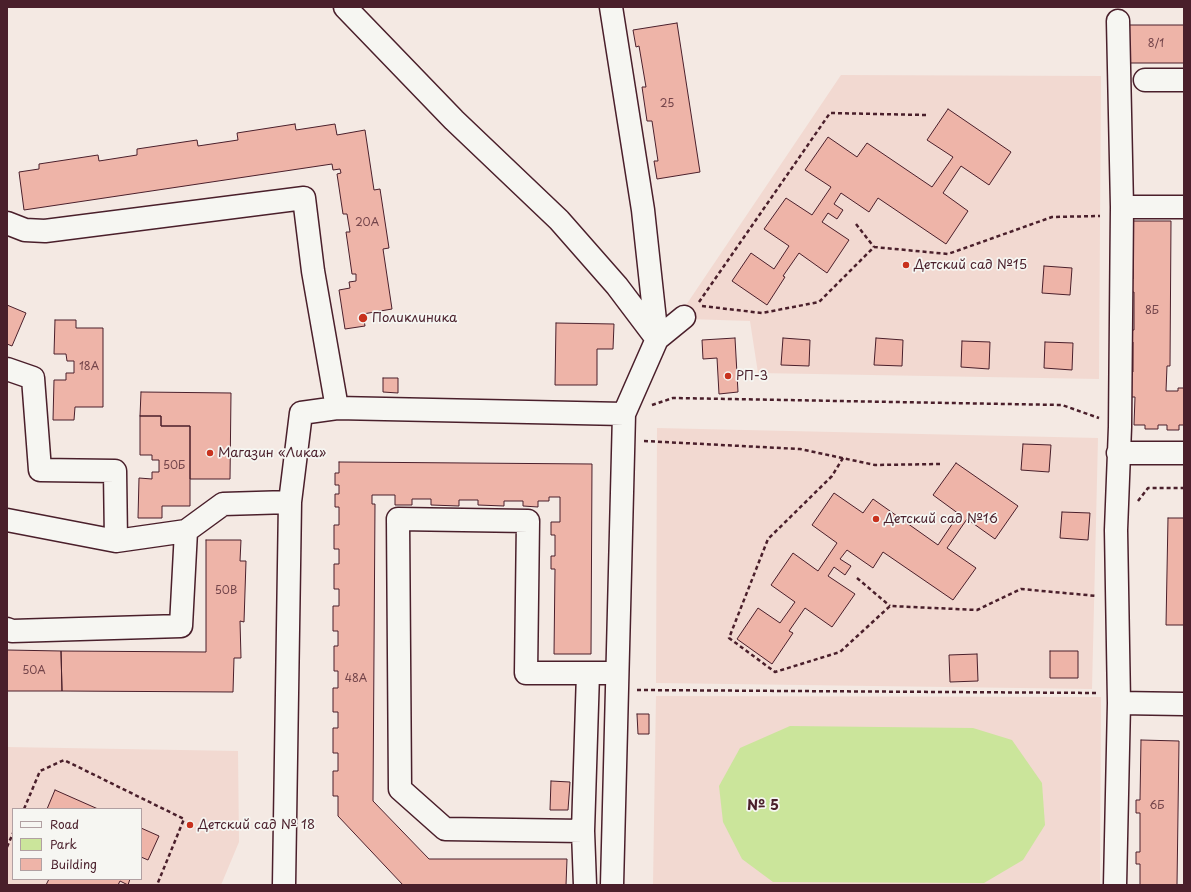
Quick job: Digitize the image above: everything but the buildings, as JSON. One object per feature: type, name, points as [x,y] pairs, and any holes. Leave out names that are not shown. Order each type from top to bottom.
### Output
[{"type":"street","points":[[345,7],[454,120],[559,220],[617,286],[657,339]]},
{"type":"street","points":[[611,7],[643,210],[657,339]]},
{"type":"street","points":[[1115,885],[1119,698],[1116,530],[1120,428],[1114,211],[1118,21]]},
{"type":"street","points":[[1145,80],[1184,80]]},
{"type":"street","points":[[7,223],[25,230],[45,231],[304,198],[313,271],[337,408]]},
{"type":"street","points":[[1114,211],[1184,207]]},
{"type":"street","points":[[612,885],[624,414],[657,339],[684,317]]},
{"type":"street","points":[[7,369],[33,378],[40,470],[115,471],[116,541]]},
{"type":"street","points":[[284,885],[290,502],[300,413],[337,408],[624,414]]},
{"type":"street","points":[[1118,453],[1184,452]]},
{"type":"street","points":[[7,520],[116,541],[186,531],[223,504],[290,502]]},
{"type":"street","points":[[583,831],[445,829],[400,789],[398,519],[528,521],[526,673],[588,673],[616,682]]},
{"type":"street","points":[[7,629],[12,631],[181,626],[186,531]]},
{"type":"street","points":[[585,885],[583,831],[588,673]]},
{"type":"street","points":[[1119,698],[1184,704]]},
{"type":"path","points":[[874,247],[819,302],[762,313],[696,305],[830,113],[926,115]]},
{"type":"path","points":[[856,224],[874,247],[948,254],[1052,217],[1114,211]]},
{"type":"path","points":[[624,414],[673,398],[1062,405],[1108,421],[1120,428]]},
{"type":"path","points":[[624,440],[800,449],[875,465],[940,464]]},
{"type":"path","points":[[843,458],[832,476],[768,539],[729,638],[774,672],[840,652],[890,606]]},
{"type":"path","points":[[857,578],[890,606],[977,610],[1021,589],[1102,596]]},
{"type":"path","points":[[616,682],[1119,698]]},
{"type":"path","points":[[24,808],[40,771],[64,760],[184,819],[157,885]]},
{"type":"path","points":[[7,847],[12,835]]},
{"type":"shaded area","name":"Детский сад №15","points":[[841,75],[1101,76],[1099,379],[758,373],[750,321],[688,319],[680,314]]},
{"type":"shaded area","name":"Детский сад №16","points":[[657,428],[1098,438],[1092,689],[656,683]]},
{"type":"shaded area","points":[[656,696],[1101,697],[1100,885],[653,885]]},
{"type":"shaded area","name":"Детский сад № 18","points":[[7,747],[238,751],[239,842],[221,885],[7,885]]},
{"type":"green space","points":[[790,726],[973,728],[1012,740],[1042,783],[1045,825],[1023,860],[984,883],[773,882],[742,859],[723,822],[719,786],[740,748]]},
{"type":"place","name":"Детский сад №15","points":[[906,265]]},
{"type":"place","name":"Поликлиника","points":[[363,318]]},
{"type":"place","name":"РП-3","points":[[728,376]]},
{"type":"place","name":"Магазин «Лика»","points":[[210,453]]},
{"type":"place","name":"Детский сад №16","points":[[876,519]]},
{"type":"place","name":"Детский сад № 18","points":[[190,825]]},
{"type":"district","name":"№ 5","points":[[763,806]]}]
